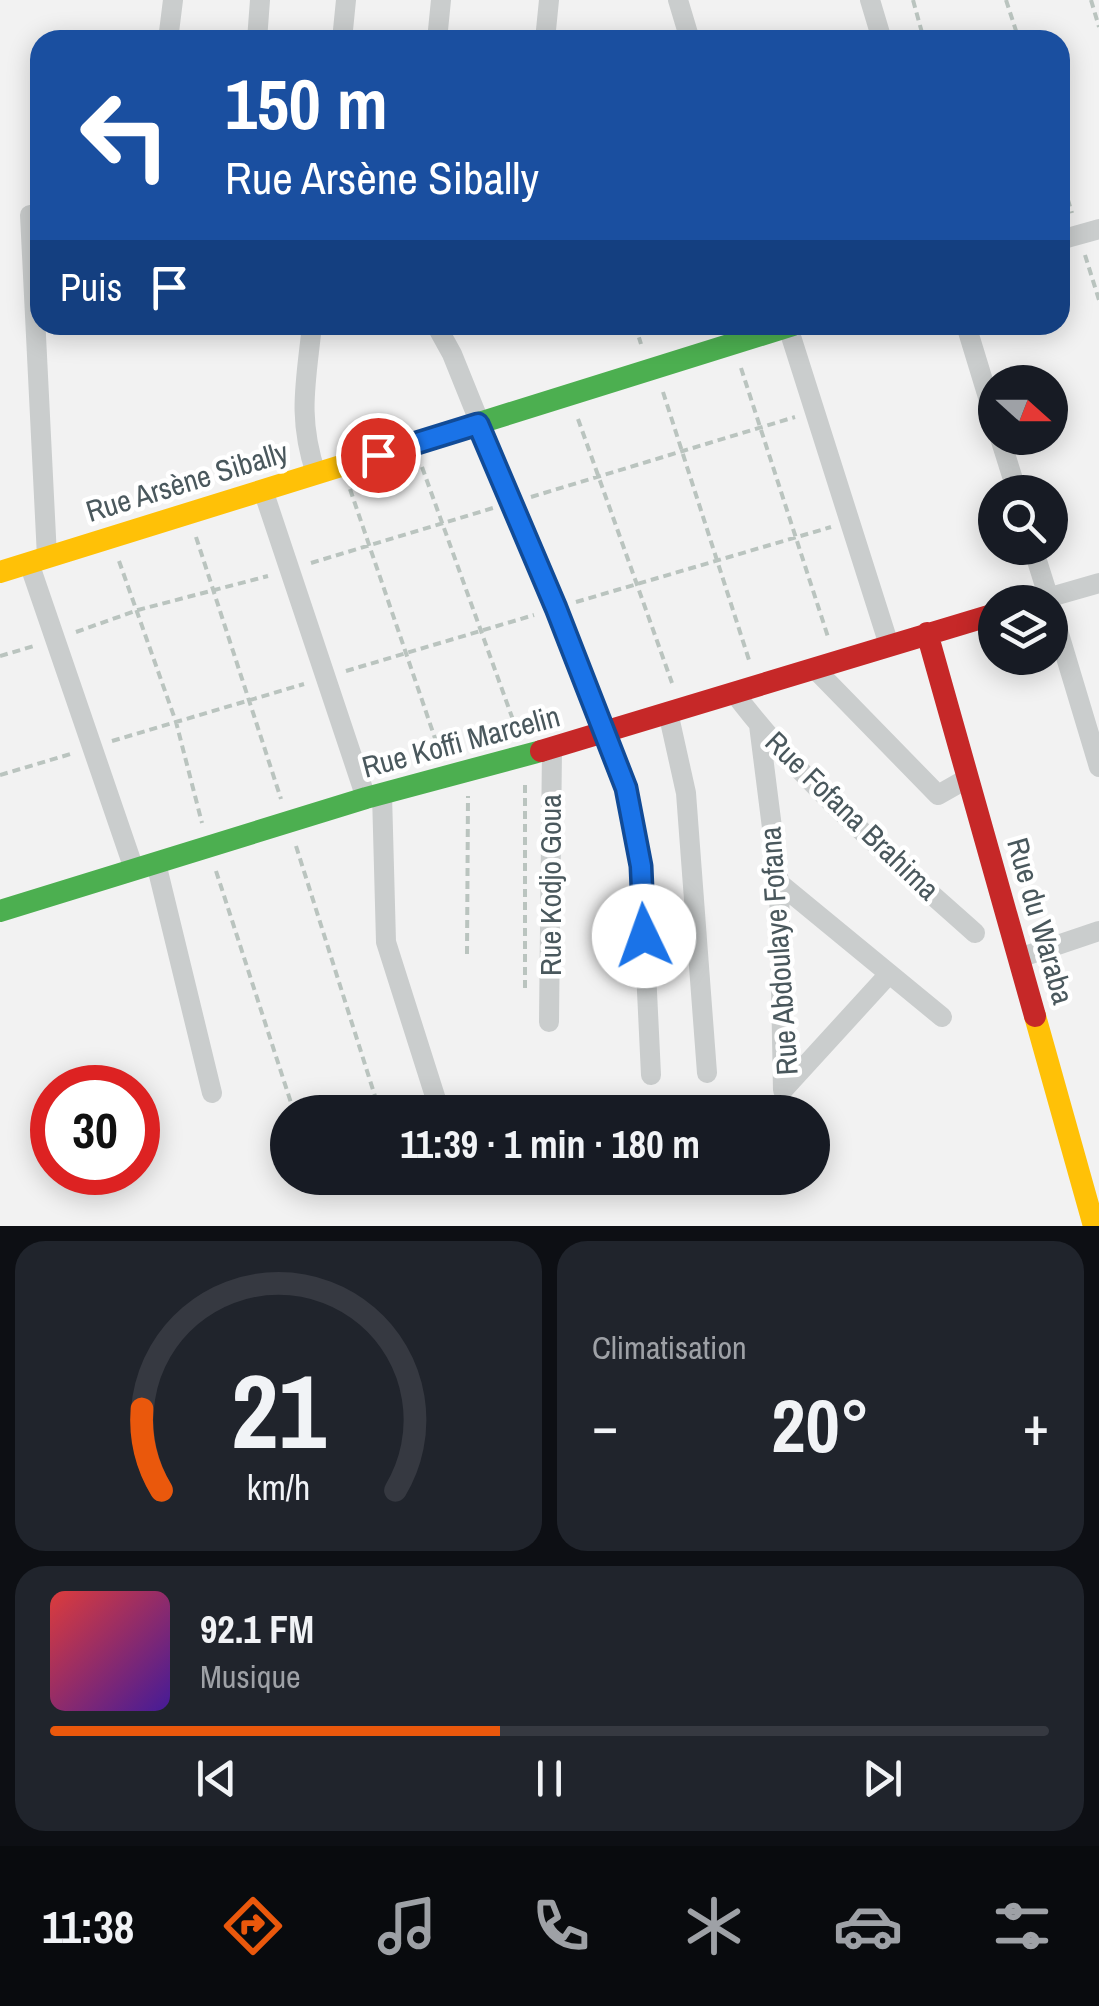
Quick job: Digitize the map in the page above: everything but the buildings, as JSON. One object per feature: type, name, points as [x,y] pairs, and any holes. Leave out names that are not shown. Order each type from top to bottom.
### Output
[{"type":"street","points":[[169,30],[172,0]]},
{"type":"street","points":[[257,30],[260,0]]},
{"type":"street","points":[[343,30],[346,0]]},
{"type":"street","points":[[438,30],[441,0]]},
{"type":"street","points":[[546,30],[549,0]]},
{"type":"street","points":[[678,0],[687,30]]},
{"type":"street","points":[[870,0],[879,30]]},
{"type":"street","points":[[1070,237],[1099,229]]},
{"type":"street","points":[[33,335],[38,560],[56,640],[92,747],[145,866],[212,1094]]},
{"type":"street","points":[[311,335],[302,421],[316,474]]},
{"type":"street","points":[[442,335],[607,733],[626,788],[641,866],[651,1075]]},
{"type":"street","name":"Rue Arsène Sibally","points":[[0,572],[764,335]]},
{"type":"street","points":[[794,335],[889,645]]},
{"type":"street","points":[[969,335],[978,365]]},
{"type":"street","points":[[263,490],[326,678],[374,796],[386,942],[435,1095]]},
{"type":"street","points":[[1068,594],[1099,583]]},
{"type":"street","name":"Rue Koffi Marcelin","points":[[0,911],[374,796],[607,733],[978,619]]},
{"type":"street","name":"Rue du Waraba","points":[[927,633],[1095,1220]]},
{"type":"street","points":[[826,666],[938,796],[968,778]]},
{"type":"street","points":[[1068,672],[1099,767]]},
{"type":"street","name":"Rue Fofana Brahima","points":[[746,690],[758,725],[857,828],[975,934]]},
{"type":"street","points":[[674,710],[686,793],[708,1073]]},
{"type":"street","name":"Rue Abdoulaye Fofana","points":[[758,725],[779,883],[783,1090],[890,974]]},
{"type":"street","name":"Rue Kodjo Goua","points":[[550,1022],[552,748]]},
{"type":"street","points":[[779,883],[942,1018]]},
{"type":"street","points":[[1019,958],[1099,931]]},
{"type":"path","points":[[913,0],[921,30]]},
{"type":"path","points":[[1006,0],[1015,30]]},
{"type":"path","points":[[1091,0],[1099,27]]},
{"type":"path","points":[[733,345],[795,537],[826,666]]},
{"type":"path","points":[[656,369],[717,560],[746,690]]},
{"type":"path","points":[[570,396],[636,584],[674,710]]},
{"type":"path","points":[[0,656],[138,610],[214,592],[815,411]]},
{"type":"path","points":[[413,444],[526,754],[525,988]]},
{"type":"path","points":[[342,466],[407,653],[458,774],[467,954]]},
{"type":"path","points":[[189,514],[375,1095]]},
{"type":"path","points":[[0,774],[850,522]]},
{"type":"path","points":[[110,538],[176,722],[208,847],[288,1095]]},
{"type":"traffic: fast","points":[[476,424],[761,335]]},
{"type":"traffic: fast","points":[[0,911],[366,798],[541,751]]},
{"type":"traffic: slow","points":[[0,572],[476,424]]},
{"type":"traffic: slow","points":[[1035,1016],[1094,1226]]},
{"type":"traffic: jam","points":[[541,751],[978,619]]},
{"type":"traffic: jam","points":[[927,633],[1035,1016]]},
{"type":"route","points":[[378,455],[478,424],[607,733],[626,788],[641,866],[644,936]]}]
